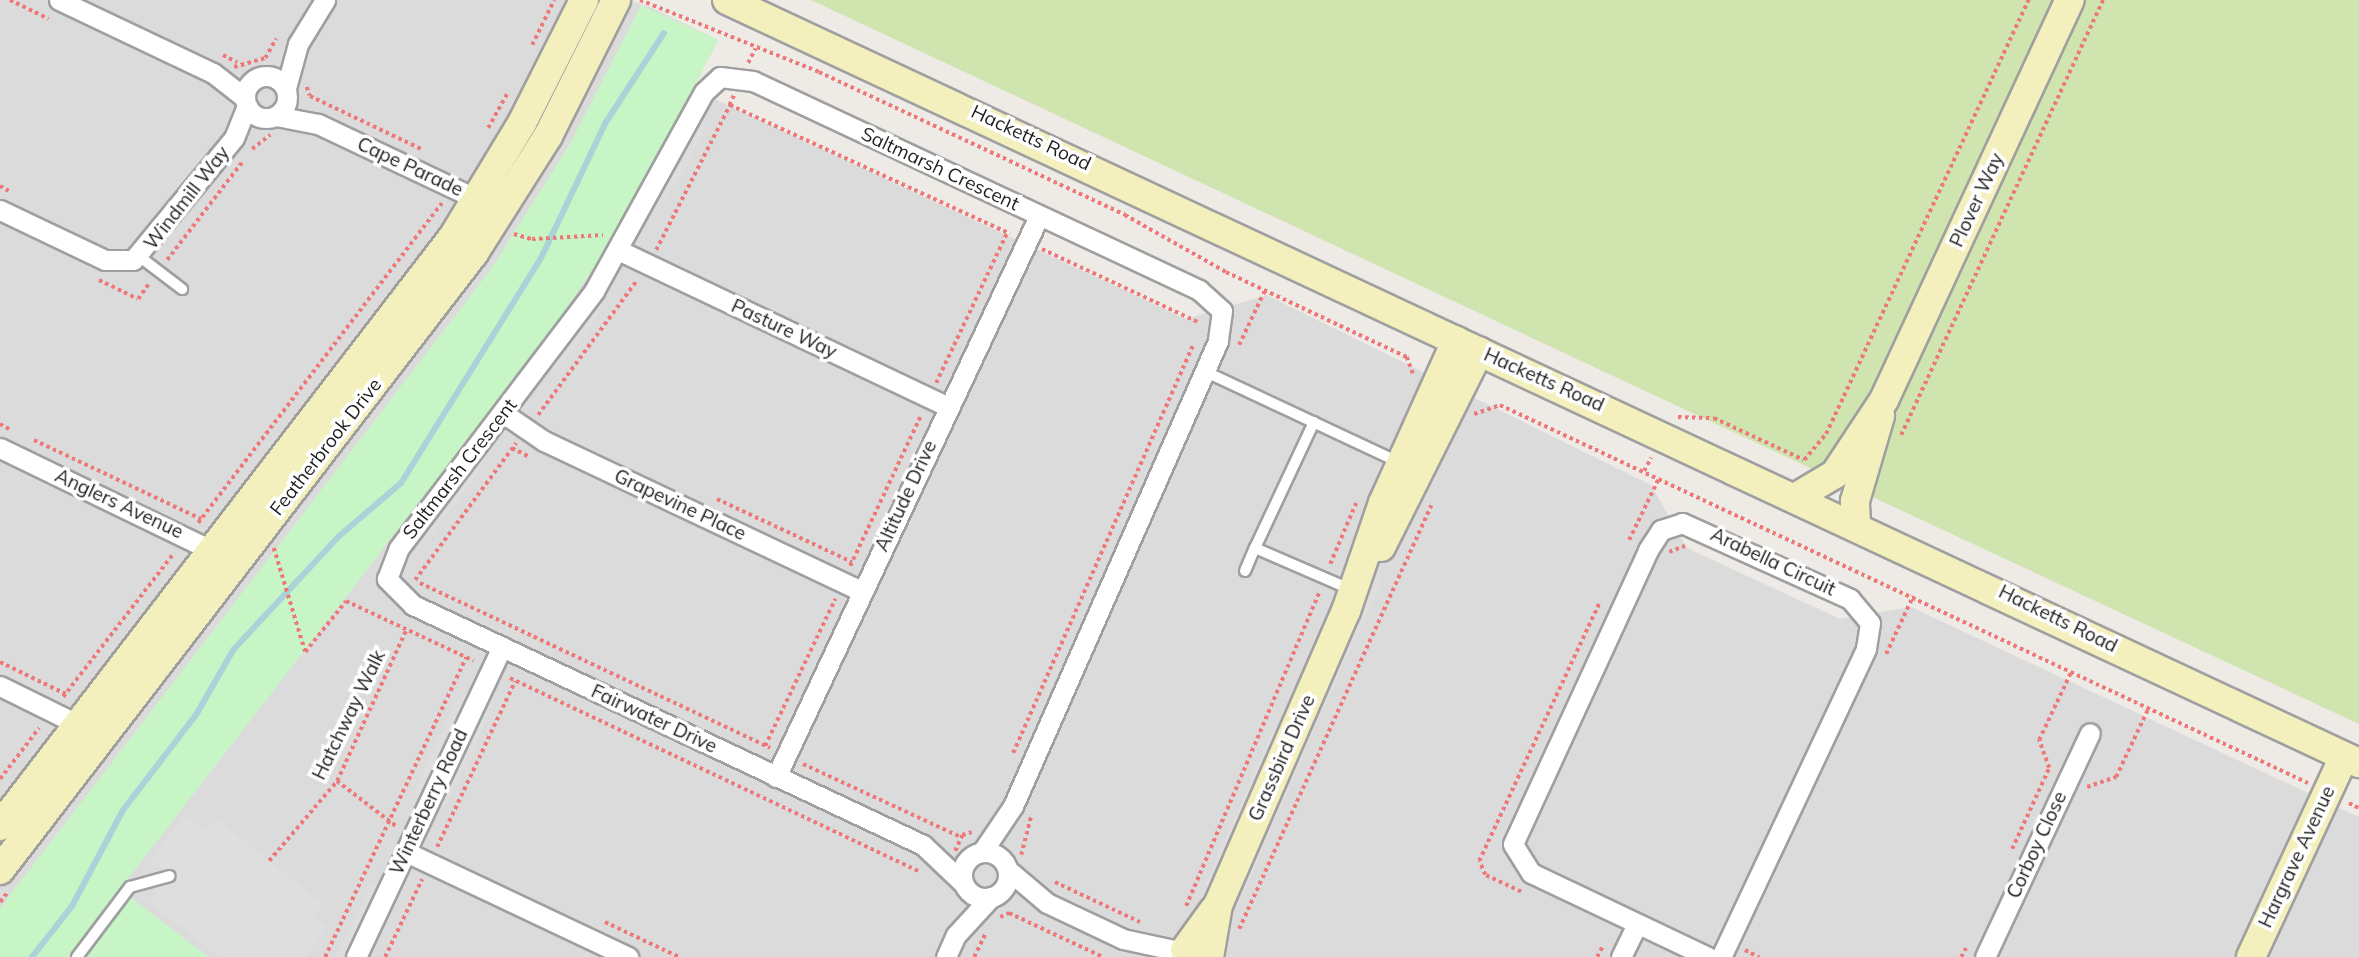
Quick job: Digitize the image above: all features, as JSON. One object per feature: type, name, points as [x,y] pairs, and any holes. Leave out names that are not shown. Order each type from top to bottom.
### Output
[{"type":"street","points":[[59,0],[253,90],[270,117],[287,92],[298,44]]},
{"type":"street","points":[[253,90],[298,44],[325,0]]},
{"type":"street","name":"Featherbrook Drive","points":[[0,870],[103,737],[224,557],[464,193],[584,0]]},
{"type":"street","name":"Hacketts Road","points":[[727,0],[1468,346],[1856,523],[2352,760]]},
{"type":"street","name":"Plover Way","points":[[1798,496],[1835,474],[1884,400],[2070,0]]},
{"type":"street","name":"Featherbrook Drive","points":[[0,826],[66,717],[224,557],[507,223],[629,1]]},
{"type":"street","name":"Saltmarsh Crescent","points":[[404,598],[388,566],[398,548],[503,413],[620,251],[709,85],[720,77],[742,78],[1209,296],[1222,311],[1221,332]]},
{"type":"street","name":"Cape Parade","points":[[253,90],[287,92],[318,124]]},
{"type":"street","name":"Windmill Way","points":[[0,210],[104,260],[140,257],[234,138],[253,90]]},
{"type":"street","name":"Cape Parade","points":[[270,117],[318,124],[464,193],[507,223]]},
{"type":"street","name":"Windmill Way","points":[[234,138],[270,117]]},
{"type":"street","name":"Altitude Drive","points":[[776,777],[861,590],[1039,216]]},
{"type":"street","name":"Pasture Way","points":[[620,251],[948,407]]},
{"type":"street","points":[[946,957],[956,935],[965,863],[979,853],[1013,806],[1221,332]]},
{"type":"street","name":"Grassbird Drive","points":[[1190,954],[1218,905],[1350,601],[1400,463],[1468,346]]},
{"type":"street","name":"Grassbird Drive","points":[[1350,601],[1414,490],[1468,346]]},
{"type":"street","name":"Plover Way","points":[[1856,523],[1855,502],[1884,400]]},
{"type":"street","name":"Grapevine Place","points":[[503,413],[526,430],[861,590]]},
{"type":"street","name":"Anglers Avenue","points":[[0,448],[187,536],[224,557]]},
{"type":"street","name":"Arabella Circuit","points":[[1637,924],[1531,873],[1517,859],[1513,844],[1521,821],[1661,530],[1682,523],[1697,527],[1850,599],[1868,616],[1867,646],[1721,957]]},
{"type":"street","name":"Fairwater Drive","points":[[404,598],[502,647],[923,845],[979,853],[1013,867]]},
{"type":"street","name":"Winterberry Road","points":[[356,957],[502,647]]},
{"type":"street","points":[[0,685],[103,737]]},
{"type":"street","name":"Corboy Close","points":[[1985,957],[2090,733]]},
{"type":"street","name":"Hargrave Avenue","points":[[2250,957],[2328,792],[2352,760]]},
{"type":"street","points":[[956,935],[994,895],[1013,867],[1013,806]]},
{"type":"street","name":"Fairwater Drive","points":[[923,845],[964,884]]},
{"type":"street","points":[[406,852],[628,957]]},
{"type":"street","points":[[1013,867],[1047,903]]},
{"type":"street","points":[[964,884],[976,896],[994,895],[1047,903],[1123,939],[1190,954]]},
{"type":"street","points":[[1621,957],[1637,924],[1708,957]]},
{"type":"street","points":[[1123,939],[1143,957]]},
{"type":"lane","name":"Windmill Way","points":[[140,257],[182,289]]},
{"type":"lane","points":[[1204,371],[1400,463]]},
{"type":"lane","points":[[1245,571],[1314,422]]},
{"type":"lane","points":[[1255,548],[1325,579],[1350,601]]},
{"type":"lane","points":[[77,957],[130,887],[170,876]]},
{"type":"path","points":[[531,48],[554,0]]},
{"type":"path","points":[[1644,471],[1664,434],[1684,414],[1714,418],[1804,460],[1826,434],[2028,0]]},
{"type":"path","points":[[629,1],[820,72],[1125,215],[1265,290],[1407,357],[1415,378],[1411,387]]},
{"type":"path","points":[[394,623],[415,580],[647,264],[730,105],[755,49]]},
{"type":"path","points":[[304,76],[310,96],[429,152]]},
{"type":"path","points":[[487,131],[514,81]]},
{"type":"path","points":[[730,105],[1240,342]]},
{"type":"path","points":[[0,186],[23,197]]},
{"type":"path","points":[[0,779],[66,717],[66,694],[187,536],[464,193]]},
{"type":"path","points":[[507,223],[531,240],[575,237]]},
{"type":"path","points":[[765,746],[1007,233]]},
{"type":"path","points":[[1223,380],[1265,290]]},
{"type":"path","points":[[1008,765],[1202,324]]},
{"type":"path","points":[[1468,421],[1500,405],[2359,808]]},
{"type":"path","points":[[0,424],[201,519]]},
{"type":"path","points":[[1236,937],[1433,501]]},
{"type":"path","points":[[1185,909],[1342,533]]},
{"type":"path","points":[[1664,564],[1669,552],[1687,545],[1699,551]]},
{"type":"path","points":[[273,547],[285,569],[305,652],[346,601],[926,874]]},
{"type":"path","points":[[415,580],[961,837]]},
{"type":"path","name":"Hatchway Walk","points":[[269,861],[337,781],[407,629],[404,598]]},
{"type":"path","points":[[1867,646],[1886,655]]},
{"type":"path","points":[[325,957],[466,657]]},
{"type":"path","points":[[0,662],[66,694]]},
{"type":"path","points":[[2008,856],[2049,768],[2039,740],[2071,673]]},
{"type":"path","points":[[385,957],[515,681]]},
{"type":"path","points":[[2082,799],[2087,787],[2116,777],[2148,709]]},
{"type":"path","points":[[337,781],[388,822],[414,834]]},
{"type":"path","points":[[1013,867],[1035,807]]},
{"type":"path","points":[[1051,880],[1146,924]]},
{"type":"path","points":[[974,957],[992,920],[1009,913],[1103,957]]},
{"type":"path","points":[[1961,957],[1967,944]]},
{"type":"shaded area","points":[[0,0],[630,0],[652,8],[718,40],[693,89],[1186,319],[1267,295],[1651,485],[1687,548],[1840,619],[1911,607],[2359,817],[2359,957],[0,957]]},
{"type":"shaded area","points":[[704,116],[704,131],[681,176],[654,213]]},
{"type":"shaded area","points":[[602,296],[602,309],[568,357],[540,381]]},
{"type":"shaded area","points":[[483,455],[478,473],[431,535],[416,543]]},
{"type":"shaded area","points":[[1380,571],[1381,584],[1324,707],[1312,719]]},
{"type":"shaded area","points":[[470,688],[415,805],[417,785],[456,702]]},
{"type":"shaded area","points":[[489,698],[488,717],[448,802],[436,812]]},
{"type":"shaded area","points":[[1285,718],[1206,900],[1206,883],[1270,735]]},
{"type":"shaded area","points":[[1308,729],[1307,747],[1245,891],[1229,911]]},
{"type":"shaded area","points":[[184,816],[205,832],[216,819],[322,903],[314,916],[328,927],[305,957],[220,957],[150,903],[163,869],[151,859]]},
{"type":"shaded area","points":[[380,879],[343,957],[336,957],[370,887]]},
{"type":"green space","points":[[811,0],[2359,0],[2359,724],[1656,396]]},
{"type":"green space","points":[[641,5],[718,40],[622,225],[546,338],[120,889],[208,957],[0,957],[0,908],[491,269],[570,144]]},
{"type":"waterway","points":[[32,957],[72,906],[123,810],[196,715],[234,649],[338,537],[401,483],[541,258],[606,122],[664,33]]}]
